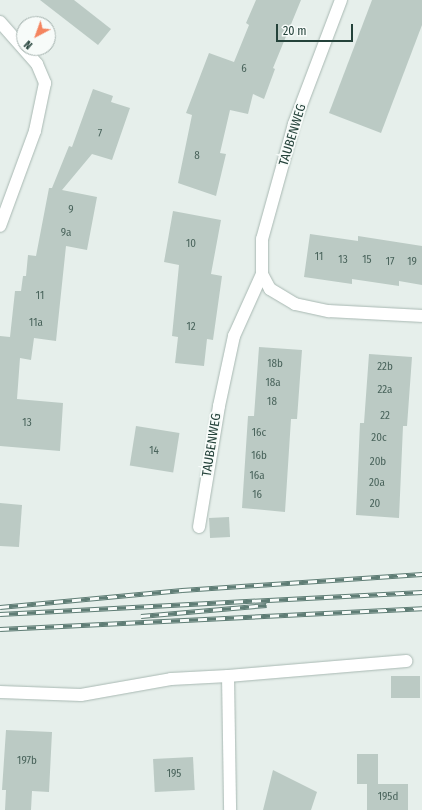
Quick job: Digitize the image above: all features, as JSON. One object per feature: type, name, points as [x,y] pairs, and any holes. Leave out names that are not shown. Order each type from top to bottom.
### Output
[{"type":"street","name":"TAUBENWEG","points":[[199,527],[219,406],[234,336],[262,274],[262,239],[294,124],[341,0]]},
{"type":"street","points":[[0,22],[37,64],[45,83],[35,131],[0,226]]},
{"type":"street","points":[[262,274],[270,289],[296,304],[329,311],[422,316]]},
{"type":"street","points":[[0,692],[82,695],[171,679],[228,676],[406,661]]},
{"type":"street","points":[[228,676],[230,810]]},
{"type":"building","points":[[40,0],[74,0],[111,29],[98,45]]},
{"type":"building","points":[[256,0],[301,0],[273,68],[275,69],[264,99],[253,94],[248,114],[230,110],[220,153],[226,154],[216,196],[178,183],[192,115],[186,113],[209,53],[234,62],[249,25],[246,23]]},
{"type":"building","points":[[372,0],[422,0],[422,25],[381,133],[329,113]]},
{"type":"building","points":[[93,89],[113,96],[111,102],[130,108],[112,160],[92,154],[62,190],[97,197],[87,250],[66,246],[56,341],[34,338],[31,360],[20,358],[17,399],[63,403],[60,451],[0,446],[0,336],[10,337],[15,291],[21,291],[23,276],[26,276],[28,255],[36,256],[49,188],[52,188],[69,146],[72,147]]},
{"type":"building","points":[[173,211],[221,220],[211,274],[222,276],[213,340],[207,339],[204,366],[175,363],[178,337],[172,336],[179,265],[164,262]]},
{"type":"building","points":[[310,234],[358,241],[358,236],[422,246],[422,285],[399,281],[399,286],[352,279],[352,284],[304,277]]},
{"type":"building","points":[[259,347],[302,350],[297,419],[291,419],[285,512],[242,508],[248,416],[254,416]]},
{"type":"building","points":[[369,354],[412,357],[407,426],[403,426],[399,518],[356,515],[360,423],[364,423]]},
{"type":"building","points":[[136,426],[179,433],[173,472],[130,466]]},
{"type":"building","points":[[0,503],[22,505],[19,547],[0,546]]},
{"type":"building","points":[[229,517],[230,537],[210,538],[209,518]]},
{"type":"building","points":[[391,676],[420,676],[420,698],[391,698]]},
{"type":"building","points":[[6,730],[52,732],[49,792],[32,791],[31,810],[5,810],[6,790],[2,790]]},
{"type":"building","points":[[357,754],[378,754],[378,784],[408,784],[408,810],[367,810],[367,784],[357,784]]},
{"type":"building","points":[[193,757],[195,790],[155,792],[153,759]]},
{"type":"building","points":[[273,770],[317,792],[311,810],[263,810]]},
{"type":"railway","points":[[0,607],[182,590],[422,574]]},
{"type":"railway","points":[[0,614],[422,592]]},
{"type":"railway","points":[[141,616],[267,605]]},
{"type":"railway","points":[[0,629],[422,608]]}]
